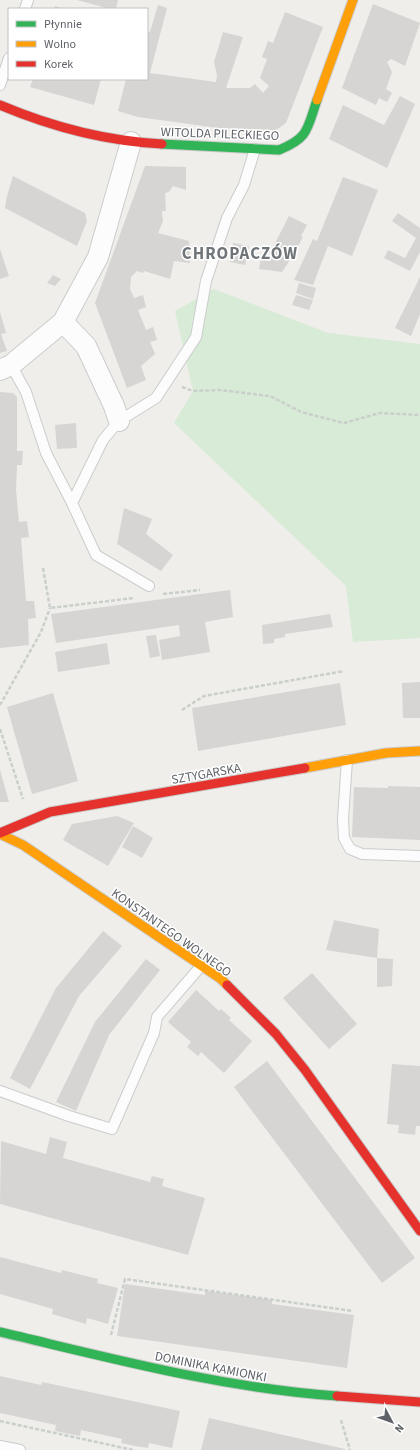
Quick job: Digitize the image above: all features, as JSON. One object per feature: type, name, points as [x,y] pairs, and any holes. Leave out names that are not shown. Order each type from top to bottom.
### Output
[{"type":"street","name":"WITOLDA PILECKIEGO","points":[[0,105],[23,115],[114,140],[279,150],[296,143],[306,132],[353,0]]},
{"type":"street","points":[[5,368],[63,322],[98,257],[131,142]]},
{"type":"street","points":[[63,322],[86,346],[114,406],[119,421]]},
{"type":"street","name":"SZTYGARSKA","points":[[0,834],[50,812],[386,753],[420,751]]},
{"type":"street","name":"KONSTANTEGO WOLNEGO","points":[[0,834],[23,845],[220,979],[276,1034],[305,1070],[420,1231]]},
{"type":"street","name":"DOMINIKA KAMIONKI","points":[[0,1332],[194,1378],[290,1393],[420,1402]]},
{"type":"lane","points":[[0,85],[8,61]]},
{"type":"lane","points":[[72,503],[103,440],[119,421],[156,398],[196,337],[206,281],[227,218],[244,186],[255,149]]},
{"type":"lane","points":[[5,368],[26,392],[46,453],[72,503],[96,555],[149,586]]},
{"type":"lane","points":[[347,760],[343,819],[344,838],[350,849],[362,854],[420,856]]},
{"type":"lane","points":[[0,1091],[69,1116],[112,1129],[154,1033],[156,1017],[201,966]]},
{"type":"lane","points":[[0,1446],[20,1450]]},
{"type":"path","points":[[166,381],[193,391],[220,390],[270,396],[301,412],[344,424],[380,413],[420,415]]},
{"type":"path","points":[[0,705],[41,632],[50,608],[43,568]]},
{"type":"path","points":[[161,594],[200,590]]},
{"type":"path","points":[[50,608],[137,597]]},
{"type":"path","points":[[182,710],[204,696],[344,671]]},
{"type":"path","points":[[0,729],[23,801]]},
{"type":"path","points":[[110,1337],[125,1279],[353,1311]]},
{"type":"path","points":[[340,1415],[350,1450]]},
{"type":"path","points":[[0,1420],[133,1450]]},
{"type":"green space","points":[[214,289],[328,333],[420,344],[420,638],[353,642],[346,586],[174,423],[193,391],[175,311]]},
{"type":"building","points":[[77,0],[118,0],[116,8],[106,8]]},
{"type":"building","points":[[373,4],[420,23],[405,66],[391,59],[387,62],[392,72],[386,89],[392,93],[387,102],[379,98],[376,105],[342,88]]},
{"type":"building","points":[[158,5],[167,8],[150,73],[216,82],[217,75],[214,62],[223,32],[243,37],[226,88],[250,88],[255,84],[263,93],[269,86],[260,78],[267,59],[262,57],[268,41],[273,43],[285,12],[323,27],[286,123],[276,130],[218,128],[138,117],[118,111],[126,80],[148,80],[148,31],[150,32]]},
{"type":"building","points":[[33,80],[101,80],[94,105],[30,87]]},
{"type":"building","points":[[400,96],[415,104],[387,168],[329,139],[343,105],[384,125]]},
{"type":"building","points":[[145,166],[186,167],[186,190],[173,186],[169,192],[165,193],[166,211],[162,211],[163,221],[158,233],[189,241],[190,263],[174,261],[170,279],[144,271],[143,273],[137,271],[131,277],[130,289],[134,298],[143,295],[146,307],[138,310],[146,330],[153,327],[157,340],[150,342],[155,354],[141,366],[146,380],[127,388],[95,303]]},
{"type":"building","points":[[13,176],[85,213],[87,221],[77,246],[5,208]]},
{"type":"building","points":[[343,177],[378,190],[352,256],[328,246],[313,285],[294,280],[313,239],[317,241]]},
{"type":"building","points":[[398,213],[420,228],[420,252],[410,271],[384,258],[388,250],[405,258],[416,238],[392,221]]},
{"type":"building","points":[[289,216],[307,225],[301,236],[303,237],[292,257],[282,272],[259,269],[261,257],[269,261],[275,249],[273,247]]},
{"type":"building","points":[[233,243],[249,246],[245,265],[230,262]]},
{"type":"building","points":[[0,249],[9,276],[0,279]]},
{"type":"building","points":[[53,275],[61,279],[55,286],[47,283]]},
{"type":"building","points":[[420,277],[420,314],[411,336],[395,328]]},
{"type":"building","points":[[299,283],[316,288],[313,299],[296,293]]},
{"type":"building","points":[[296,295],[313,300],[309,310],[292,305]]},
{"type":"building","points":[[0,312],[6,333],[1,334],[7,351],[0,353]]},
{"type":"building","points":[[0,392],[13,393],[17,397],[17,451],[23,451],[22,465],[17,465],[16,490],[19,522],[27,521],[29,537],[21,538],[26,601],[34,601],[36,618],[28,619],[29,645],[0,648]]},
{"type":"building","points":[[76,423],[77,448],[57,449],[55,425]]},
{"type":"building","points":[[124,508],[152,519],[146,534],[173,555],[161,571],[117,544]]},
{"type":"building","points":[[230,590],[233,617],[205,622],[210,652],[162,660],[159,640],[180,636],[179,625],[56,643],[51,614]]},
{"type":"building","points":[[330,614],[333,627],[285,634],[285,637],[274,639],[274,643],[263,644],[262,625]]},
{"type":"building","points":[[156,635],[160,656],[150,658],[146,636]]},
{"type":"building","points":[[107,643],[110,664],[58,672],[55,652]]},
{"type":"building","points":[[420,682],[420,718],[403,718],[402,683]]},
{"type":"building","points":[[340,683],[346,725],[198,751],[192,708]]},
{"type":"building","points":[[53,693],[78,781],[32,794],[7,707]]},
{"type":"building","points":[[0,770],[9,802],[0,802]]},
{"type":"building","points":[[388,786],[420,787],[420,840],[352,837],[354,787],[388,788]]},
{"type":"building","points":[[117,816],[134,823],[108,866],[63,840],[72,824]]},
{"type":"building","points":[[133,826],[153,838],[142,858],[122,847]]},
{"type":"building","points":[[334,920],[379,929],[377,958],[326,950]]},
{"type":"building","points":[[103,931],[122,946],[79,996],[30,1089],[10,1078],[56,988]]},
{"type":"building","points":[[377,958],[393,959],[392,986],[377,987]]},
{"type":"building","points":[[146,959],[160,970],[109,1035],[76,1111],[56,1102],[95,1022]]},
{"type":"building","points":[[312,973],[357,1024],[329,1049],[283,998]]},
{"type":"building","points":[[196,990],[219,1011],[221,1009],[231,1018],[229,1020],[252,1041],[224,1073],[201,1052],[198,1056],[187,1047],[191,1042],[168,1022]]},
{"type":"building","points":[[267,1061],[415,1258],[382,1283],[234,1087]]},
{"type":"building","points":[[392,1064],[420,1066],[420,1126],[416,1126],[415,1135],[398,1133],[399,1125],[387,1124]]},
{"type":"building","points":[[50,1137],[67,1142],[63,1158],[150,1182],[152,1176],[164,1179],[162,1186],[205,1198],[188,1255],[0,1204],[1,1141],[46,1154]]},
{"type":"building","points":[[0,1257],[61,1273],[62,1270],[98,1279],[97,1283],[118,1288],[108,1324],[87,1318],[86,1324],[52,1314],[53,1309],[0,1294]]},
{"type":"building","points":[[125,1284],[205,1295],[205,1291],[272,1300],[272,1304],[354,1315],[347,1368],[117,1336]]},
{"type":"building","points":[[0,1376],[41,1385],[42,1382],[180,1411],[172,1448],[149,1443],[148,1448],[135,1446],[121,1443],[122,1439],[81,1430],[80,1436],[55,1431],[56,1425],[0,1413]]},
{"type":"building","points":[[209,1418],[345,1449],[345,1450],[201,1450]]},
{"type":"traffic: fast","points":[[162,144],[279,150],[289,146],[302,137],[306,131],[317,100]]},
{"type":"traffic: fast","points":[[0,1332],[125,1362],[209,1379],[294,1392],[337,1396]]},
{"type":"traffic: slow","points":[[317,100],[353,0]]},
{"type":"traffic: slow","points":[[305,768],[386,753],[420,751]]},
{"type":"traffic: slow","points":[[0,834],[23,845],[221,979],[227,985]]},
{"type":"traffic: jam","points":[[0,105],[39,120],[80,132],[120,140],[162,144]]},
{"type":"traffic: jam","points":[[0,833],[50,812],[305,768]]},
{"type":"traffic: jam","points":[[227,985],[276,1034],[305,1070],[420,1231]]},
{"type":"traffic: jam","points":[[337,1396],[420,1402]]},
{"type":"district","name":"CHROPACZÓW","points":[[240,253]]}]
